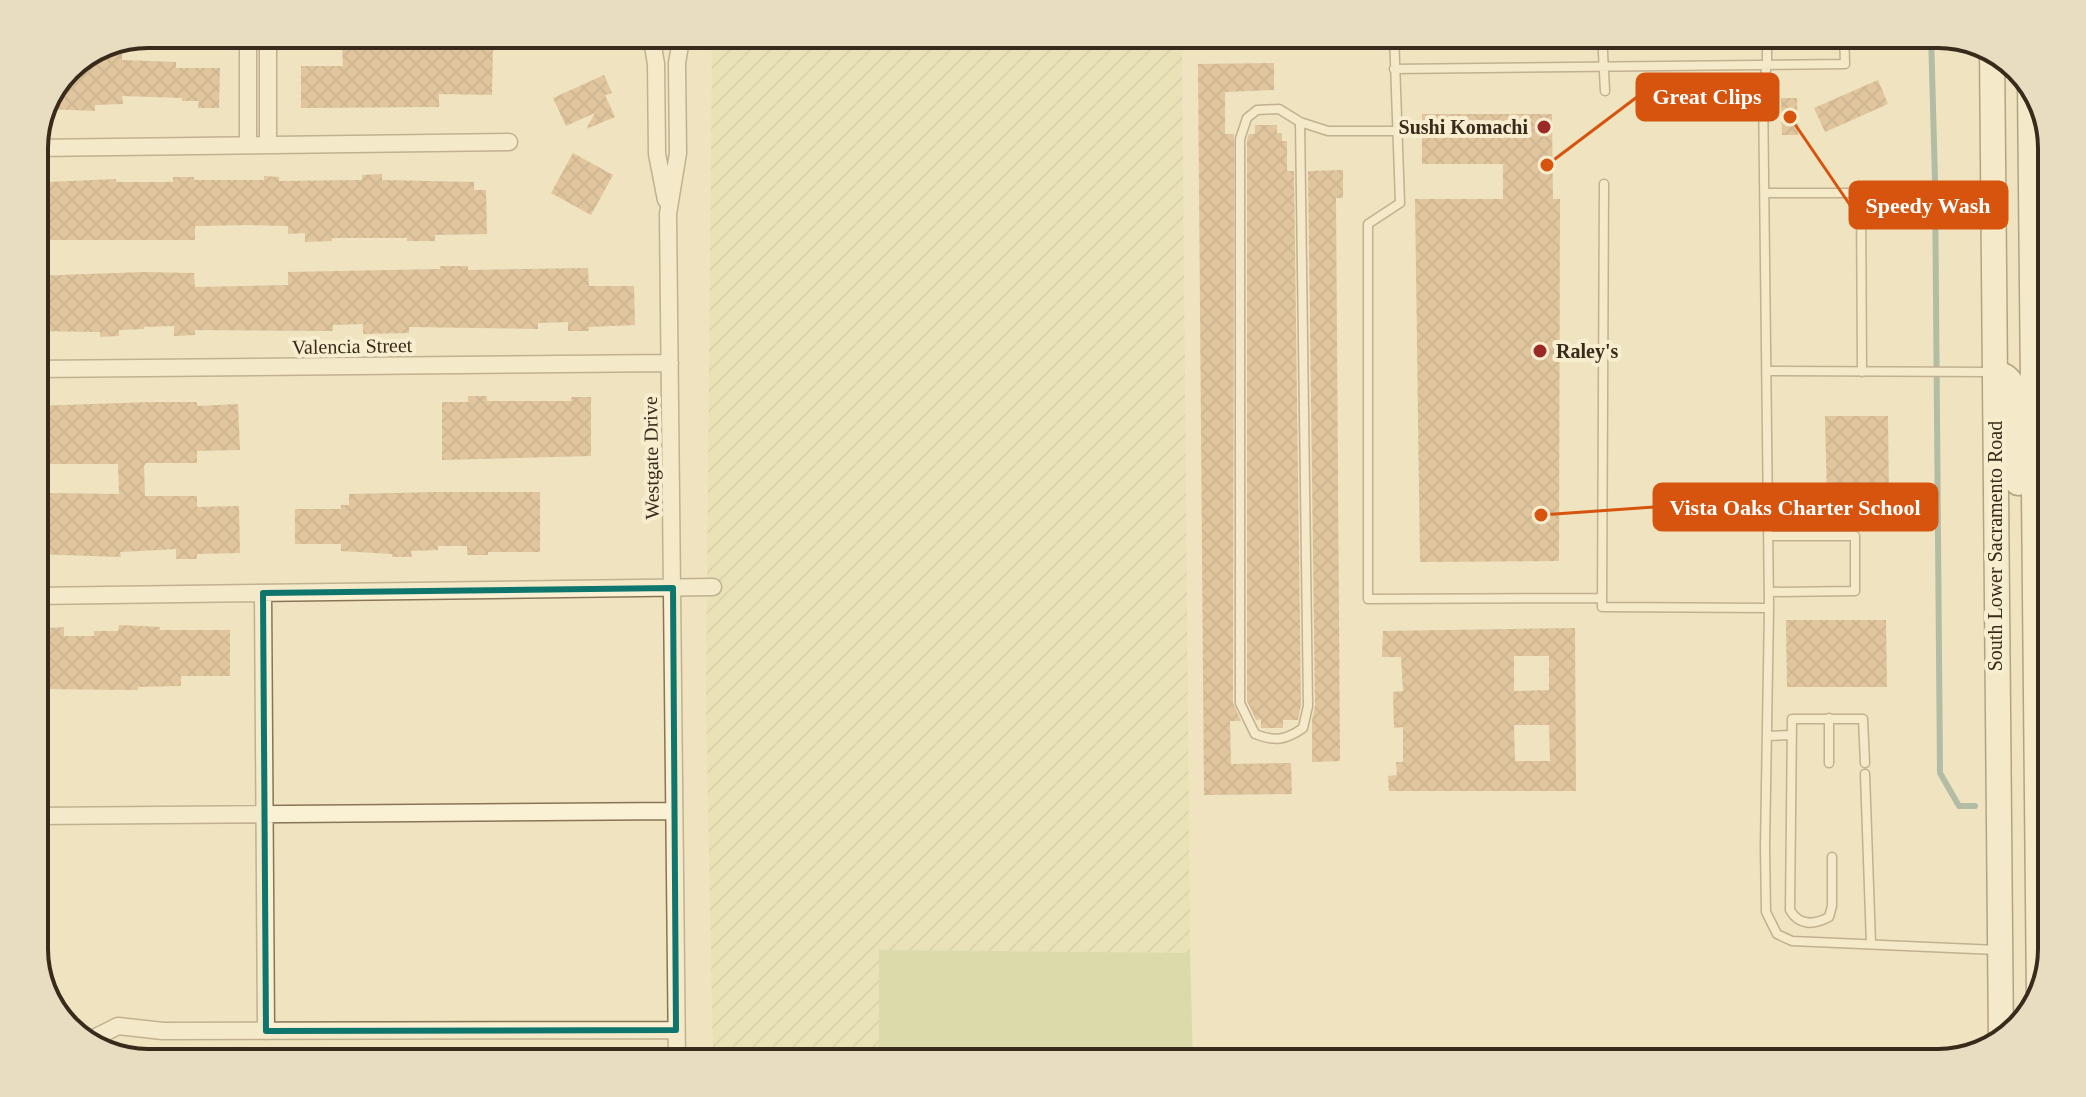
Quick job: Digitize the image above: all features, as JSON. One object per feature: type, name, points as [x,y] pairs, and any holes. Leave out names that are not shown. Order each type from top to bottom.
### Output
[{"type":"main road","name":"South Lower Sacramento Road","points":[[1992,64],[2001,1027]]},
{"type":"main road","name":"South Lower Sacramento Road","points":[[2031,111],[2038,352]]},
{"type":"main road","points":[[1994,372],[2004,374],[2014,389],[2019,539],[2035,564]]},
{"type":"main road","name":"South Lower Sacramento Road","points":[[2038,528],[2035,564],[2038,582]]},
{"type":"street","points":[[248,48],[248,145]]},
{"type":"street","points":[[268,48],[268,145]]},
{"type":"street","name":"Westgate Drive","points":[[653,48],[657,154],[668,214],[677,1049]]},
{"type":"street","name":"Westgate Drive","points":[[668,214],[678,153],[680,48]]},
{"type":"street","points":[[48,148],[509,142]]},
{"type":"street","name":"Valencia Street","points":[[48,369],[670,363]]},
{"type":"street","points":[[48,596],[713,587]]},
{"type":"street","points":[[263,593],[266,1031]]},
{"type":"street","points":[[48,816],[674,811]]},
{"type":"street","points":[[98,1036],[118,1026],[163,1031],[676,1030]]},
{"type":"lane","points":[[1394,48],[1400,203],[1368,224],[1368,599],[1602,598]]},
{"type":"lane","points":[[1603,48],[1605,91]]},
{"type":"lane","points":[[1767,48],[1763,88],[1769,536],[1766,912],[1777,934],[1792,941],[1999,950]]},
{"type":"lane","points":[[1394,69],[1845,64],[1844,48]]},
{"type":"lane","points":[[1300,122],[1308,706],[1303,728],[1289,738],[1271,740],[1255,734],[1240,703],[1240,139],[1247,118],[1257,110],[1279,109],[1300,122],[1328,131],[1397,131]]},
{"type":"lane","points":[[1604,184],[1602,607],[1769,608]]},
{"type":"lane","points":[[1765,193],[1861,193],[1862,372]]},
{"type":"lane","points":[[1768,371],[1994,372]]},
{"type":"lane","points":[[1769,536],[1855,536],[1855,591],[1769,592]]},
{"type":"lane","points":[[1829,718],[1829,763]]},
{"type":"lane","points":[[1832,857],[1832,906],[1829,917],[1819,922],[1804,923],[1795,918],[1790,910],[1792,719],[1863,719],[1865,763]]},
{"type":"lane","points":[[1767,736],[1790,735]]},
{"type":"lane","points":[[1865,774],[1871,944]]},
{"type":"highlighted area","points":[[673,588],[676,1030],[266,1031],[263,593]]},
{"type":"shaded area","points":[[712,48],[1182,48],[1190,953],[879,950],[879,1049],[713,1049],[706,697]]},
{"type":"green space","points":[[879,950],[1190,953],[1193,1049],[879,1049]]},
{"type":"building","points":[[342,48],[493,48],[492,95],[439,94],[439,107],[301,108],[301,66],[343,66]]},
{"type":"building","points":[[122,52],[122,60],[176,62],[176,68],[220,68],[219,108],[198,108],[199,101],[182,101],[182,98],[122,96],[123,104],[95,105],[95,111],[56,109],[77,77],[110,56]]},
{"type":"building","points":[[1274,63],[1274,90],[1225,92],[1225,134],[1234,134],[1233,703],[1241,721],[1230,721],[1231,764],[1291,763],[1292,794],[1204,795],[1198,64]]},
{"type":"building","points":[[604,75],[612,93],[605,95],[615,117],[586,129],[595,113],[566,126],[553,98]]},
{"type":"building","points":[[1878,80],[1888,104],[1825,132],[1814,108]]},
{"type":"building","points":[[1781,98],[1797,98],[1798,135],[1782,135]]},
{"type":"building","points":[[1422,114],[1552,114],[1553,199],[1560,199],[1559,561],[1420,562],[1415,199],[1503,199],[1503,164],[1422,164]]},
{"type":"building","points":[[1255,125],[1277,125],[1282,141],[1287,141],[1287,171],[1294,171],[1301,705],[1298,720],[1283,720],[1283,728],[1261,728],[1261,719],[1256,720],[1247,701],[1247,140],[1249,134],[1255,134]]},
{"type":"building","points":[[573,153],[613,175],[591,215],[551,193]]},
{"type":"building","points":[[1343,170],[1343,198],[1336,198],[1340,761],[1312,762],[1315,706],[1308,171]]},
{"type":"building","points":[[382,174],[382,180],[474,182],[474,190],[486,190],[487,234],[435,235],[435,241],[332,238],[332,241],[305,242],[305,233],[288,234],[288,226],[249,225],[195,226],[195,240],[48,240],[48,182],[116,179],[116,182],[173,182],[173,177],[264,180],[264,176],[279,177],[279,181],[362,180],[362,175]]},
{"type":"building","points":[[440,266],[468,266],[468,270],[588,268],[589,286],[634,286],[635,325],[589,327],[589,331],[568,331],[568,322],[538,323],[538,329],[409,327],[409,333],[363,334],[363,324],[333,325],[333,331],[195,330],[195,335],[174,336],[174,326],[119,330],[119,336],[100,337],[100,332],[48,331],[48,275],[194,273],[195,287],[288,285],[288,272],[440,269]]},
{"type":"building","points":[[468,396],[487,396],[487,401],[571,401],[571,397],[591,397],[591,456],[442,460],[442,402],[468,402]]},
{"type":"building","points":[[152,402],[197,402],[197,406],[238,404],[240,450],[197,451],[197,463],[146,463],[144,466],[145,496],[197,496],[197,507],[239,506],[240,553],[197,554],[197,559],[176,559],[176,549],[120,552],[121,557],[48,554],[48,493],[119,494],[118,464],[48,464],[48,406]]},
{"type":"building","points":[[1825,416],[1888,416],[1889,498],[1827,499]]},
{"type":"building","points":[[540,492],[540,552],[467,555],[467,546],[438,546],[438,550],[411,551],[412,557],[392,557],[392,554],[341,551],[341,544],[295,544],[295,509],[341,509],[341,505],[349,505],[349,494]]},
{"type":"building","points":[[1786,620],[1886,620],[1887,687],[1787,687]]},
{"type":"building","points":[[119,625],[160,627],[160,630],[230,630],[230,676],[181,676],[181,686],[138,687],[138,690],[48,689],[48,628],[64,627],[64,636],[94,636],[94,631],[118,631]]},
{"type":"building","points":[[1575,628],[1576,791],[1389,791],[1388,776],[1397,775],[1396,762],[1403,762],[1403,727],[1394,728],[1393,692],[1403,691],[1401,657],[1382,657],[1383,631]],"holes":[[[1514,656],[1549,656],[1549,690],[1514,691]],[[1514,725],[1549,725],[1550,761],[1515,761]]]},
{"type":"waterway","points":[[1931,48],[1940,773],[1959,806],[1975,806]]},
{"type":"place","name":"Speedy Wash","points":[[1790,117]]},
{"type":"place","name":"Sushi Komachi","points":[[1544,127]]},
{"type":"place","name":"Great Clips","points":[[1547,165]]},
{"type":"place","name":"Raley's","points":[[1540,351]]},
{"type":"place","name":"Vista Oaks Charter School","points":[[1541,515]]}]
